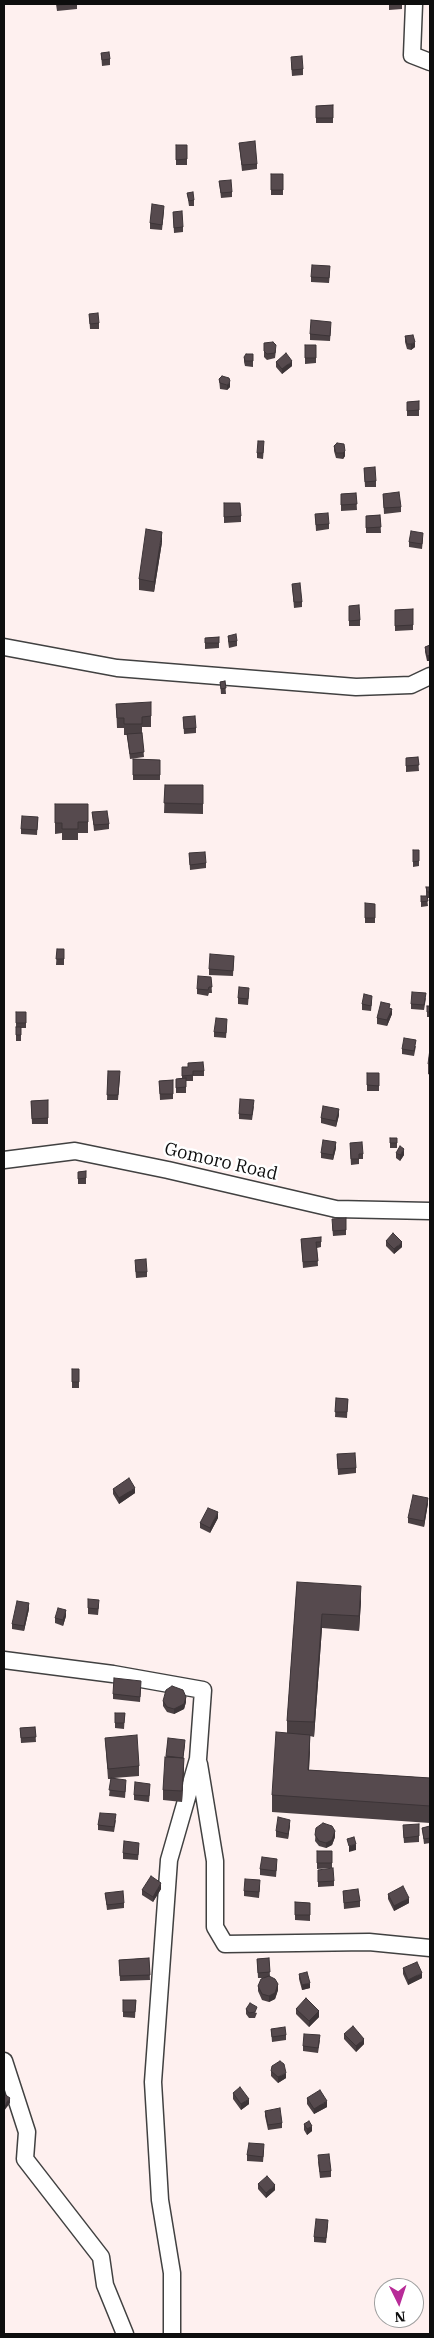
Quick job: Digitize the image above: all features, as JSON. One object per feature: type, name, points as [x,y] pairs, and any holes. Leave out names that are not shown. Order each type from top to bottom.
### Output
[{"type":"street","points":[[414,4],[412,55],[430,62]]},
{"type":"street","points":[[4,647],[116,668],[356,687],[411,685],[430,676]]},
{"type":"street","name":"Gomoro Road","points":[[4,1160],[75,1151],[168,1170],[336,1209],[430,1211]]},
{"type":"street","points":[[4,1660],[113,1674],[203,1690],[198,1759],[169,1860],[153,2082],[160,2200],[172,2273],[172,2334]]},
{"type":"street","points":[[198,1759],[215,1861],[215,1927],[224,1944],[369,1942],[430,1948]]},
{"type":"street","points":[[4,2062],[27,2132],[25,2159],[100,2257],[105,2285],[125,2334]]},
{"type":"building","points":[[109,52],[110,59],[102,60],[101,53]]},
{"type":"building","points":[[302,56],[303,69],[292,70],[291,57]]},
{"type":"building","points":[[333,105],[333,118],[316,118],[316,106]]},
{"type":"building","points":[[255,141],[257,164],[242,165],[239,143]]},
{"type":"building","points":[[176,145],[187,145],[187,159],[176,160]]},
{"type":"building","points":[[271,174],[283,174],[283,190],[271,190]]},
{"type":"building","points":[[231,180],[232,192],[221,193],[219,181]]},
{"type":"building","points":[[193,192],[194,200],[189,201],[187,193]]},
{"type":"building","points":[[152,204],[164,206],[162,225],[150,223]]},
{"type":"building","points":[[182,211],[183,227],[174,228],[173,212]]},
{"type":"building","points":[[312,265],[330,266],[329,278],[311,277]]},
{"type":"building","points":[[98,313],[99,323],[90,324],[89,314]]},
{"type":"building","points":[[311,320],[331,322],[330,336],[310,334]]},
{"type":"building","points":[[413,335],[415,342],[407,344],[405,336]]},
{"type":"building","points":[[273,342],[276,345],[275,353],[267,354],[264,351],[264,343]]},
{"type":"building","points":[[305,345],[316,345],[316,358],[305,358]]},
{"type":"building","points":[[286,353],[292,361],[282,369],[276,362]]},
{"type":"building","points":[[246,354],[253,354],[253,361],[245,361],[244,357]]},
{"type":"building","points":[[222,376],[229,378],[230,381],[227,385],[220,383],[219,379]]},
{"type":"building","points":[[419,401],[419,410],[407,411],[407,402]]},
{"type":"building","points":[[258,441],[264,441],[263,453],[257,453]]},
{"type":"building","points":[[337,443],[344,444],[345,451],[343,453],[336,453],[334,446]]},
{"type":"building","points":[[375,467],[376,481],[365,482],[364,468]]},
{"type":"building","points":[[399,492],[401,507],[384,508],[383,494]]},
{"type":"building","points":[[356,493],[357,504],[341,505],[341,494]]},
{"type":"building","points":[[224,503],[240,503],[241,516],[224,517]]},
{"type":"building","points":[[328,513],[329,524],[316,525],[315,514]]},
{"type":"building","points":[[380,515],[381,527],[366,528],[366,516]]},
{"type":"building","points":[[146,529],[162,532],[154,582],[139,579]]},
{"type":"building","points":[[411,531],[423,533],[422,544],[409,542]]},
{"type":"building","points":[[300,583],[302,602],[294,602],[292,584]]},
{"type":"building","points":[[359,605],[360,620],[349,621],[349,606]]},
{"type":"building","points":[[413,609],[413,625],[395,626],[395,610]]},
{"type":"building","points":[[236,634],[237,641],[229,642],[228,636]]},
{"type":"building","points":[[219,637],[219,643],[205,643],[205,638]]},
{"type":"building","points":[[430,645],[430,655],[427,656],[425,647]]},
{"type":"building","points":[[225,681],[226,688],[221,689],[220,682]]},
{"type":"building","points":[[151,702],[151,716],[142,717],[142,724],[124,724],[124,718],[117,718],[116,704]]},
{"type":"building","points":[[195,716],[196,728],[184,729],[183,717]]},
{"type":"building","points":[[142,733],[144,752],[130,754],[127,734]]},
{"type":"building","points":[[418,757],[419,765],[406,766],[406,758]]},
{"type":"building","points":[[133,759],[160,760],[160,775],[133,775]]},
{"type":"building","points":[[165,785],[203,785],[203,804],[164,803]]},
{"type":"building","points":[[55,804],[88,804],[88,822],[78,822],[78,829],[62,829],[62,823],[55,823]]},
{"type":"building","points":[[107,811],[109,824],[94,825],[92,812]]},
{"type":"building","points":[[22,816],[38,817],[37,830],[21,829]]},
{"type":"building","points":[[413,850],[419,850],[419,861],[413,862]]},
{"type":"building","points":[[205,852],[206,863],[190,865],[189,853]]},
{"type":"building","points":[[426,887],[430,887],[430,892],[427,892]]},
{"type":"building","points":[[421,896],[427,896],[428,901],[421,902]]},
{"type":"building","points":[[365,903],[375,904],[375,918],[365,918]]},
{"type":"building","points":[[57,949],[64,949],[64,959],[56,959]]},
{"type":"building","points":[[210,954],[234,956],[233,971],[209,969]]},
{"type":"building","points":[[198,976],[211,977],[212,987],[209,987],[208,990],[197,989]]},
{"type":"building","points":[[239,987],[249,988],[248,999],[238,998]]},
{"type":"building","points":[[412,992],[426,993],[424,1005],[411,1004]]},
{"type":"building","points":[[364,994],[372,996],[371,1006],[362,1004]]},
{"type":"building","points":[[381,1002],[390,1004],[389,1008],[392,1009],[387,1020],[377,1018]]},
{"type":"building","points":[[427,1006],[430,1006],[430,1012],[427,1012]]},
{"type":"building","points":[[16,1012],[26,1012],[26,1023],[16,1023]]},
{"type":"building","points":[[216,1018],[227,1019],[226,1033],[214,1032]]},
{"type":"building","points":[[16,1027],[21,1027],[21,1035],[16,1035]]},
{"type":"building","points":[[404,1038],[416,1040],[414,1051],[402,1049]]},
{"type":"building","points":[[203,1062],[204,1071],[193,1071],[193,1075],[182,1076],[182,1067],[188,1067],[188,1063]]},
{"type":"building","points":[[108,1071],[120,1071],[118,1095],[107,1095]]},
{"type":"building","points":[[367,1073],[379,1073],[379,1086],[367,1085]]},
{"type":"building","points":[[186,1078],[186,1087],[176,1088],[176,1079]]},
{"type":"building","points":[[173,1080],[173,1094],[160,1094],[159,1081]]},
{"type":"building","points":[[240,1099],[254,1100],[252,1115],[239,1114]]},
{"type":"building","points":[[48,1100],[48,1118],[32,1119],[31,1101]]},
{"type":"building","points":[[323,1106],[339,1109],[336,1121],[321,1118]]},
{"type":"building","points":[[390,1138],[397,1138],[397,1143],[390,1143]]},
{"type":"building","points":[[323,1140],[336,1142],[333,1155],[321,1153]]},
{"type":"building","points":[[362,1142],[363,1154],[359,1154],[359,1159],[351,1159],[350,1143]]},
{"type":"building","points":[[400,1146],[404,1149],[400,1155],[396,1153]]},
{"type":"building","points":[[86,1171],[86,1178],[78,1179],[78,1172]]},
{"type":"building","points":[[346,1218],[346,1230],[333,1231],[332,1219]]},
{"type":"building","points":[[393,1233],[402,1242],[394,1249],[386,1241]]},
{"type":"building","points":[[321,1237],[321,1242],[316,1242],[318,1261],[303,1262],[301,1239]]},
{"type":"building","points":[[146,1259],[147,1272],[136,1272],[135,1260]]},
{"type":"building","points":[[72,1369],[79,1369],[79,1382],[72,1382]]},
{"type":"building","points":[[336,1398],[348,1399],[347,1412],[335,1412]]},
{"type":"building","points":[[355,1453],[356,1468],[338,1469],[337,1454]]},
{"type":"building","points":[[129,1478],[135,1488],[119,1498],[113,1489]]},
{"type":"building","points":[[413,1495],[428,1498],[424,1521],[408,1518]]},
{"type":"building","points":[[208,1508],[218,1512],[210,1528],[200,1523]]},
{"type":"building","points":[[297,1582],[361,1586],[359,1616],[322,1614],[314,1722],[287,1721]]},
{"type":"building","points":[[88,1599],[99,1600],[98,1609],[88,1608]]},
{"type":"building","points":[[17,1601],[29,1603],[24,1626],[12,1624]]},
{"type":"building","points":[[58,1608],[66,1610],[63,1620],[55,1618]]},
{"type":"building","points":[[114,1678],[141,1681],[140,1697],[113,1694]]},
{"type":"building","points":[[172,1686],[183,1690],[186,1697],[184,1704],[174,1709],[167,1707],[163,1701],[166,1690]]},
{"type":"building","points":[[115,1713],[125,1713],[124,1723],[115,1723]]},
{"type":"building","points":[[35,1727],[36,1737],[21,1738],[20,1728]]},
{"type":"building","points":[[276,1732],[310,1735],[308,1770],[430,1778],[430,1806],[272,1795]]},
{"type":"building","points":[[137,1735],[139,1766],[108,1769],[105,1738]]},
{"type":"building","points":[[168,1738],[185,1740],[183,1758],[166,1756]]},
{"type":"building","points":[[165,1757],[184,1758],[182,1791],[163,1790]]},
{"type":"building","points":[[111,1778],[126,1780],[125,1792],[109,1790]]},
{"type":"building","points":[[135,1782],[150,1784],[149,1796],[134,1795]]},
{"type":"building","points":[[100,1813],[116,1814],[114,1827],[98,1825]]},
{"type":"building","points":[[278,1817],[290,1820],[288,1834],[276,1831]]},
{"type":"building","points":[[323,1823],[332,1826],[335,1831],[332,1840],[326,1843],[319,1841],[315,1835],[316,1828]]},
{"type":"building","points":[[419,1824],[419,1836],[404,1838],[403,1825]]},
{"type":"building","points":[[430,1826],[430,1838],[424,1839],[422,1828]]},
{"type":"building","points":[[354,1837],[356,1844],[349,1846],[347,1839]]},
{"type":"building","points":[[124,1841],[139,1843],[138,1855],[123,1853]]},
{"type":"building","points":[[317,1851],[332,1851],[332,1863],[317,1863]]},
{"type":"building","points":[[262,1857],[277,1859],[276,1871],[260,1869]]},
{"type":"building","points":[[333,1868],[334,1881],[318,1882],[318,1870]]},
{"type":"building","points":[[151,1876],[161,1883],[153,1897],[142,1890]]},
{"type":"building","points":[[245,1879],[260,1880],[259,1892],[244,1891]]},
{"type":"building","points":[[403,1886],[409,1898],[394,1906],[388,1894]]},
{"type":"building","points":[[358,1889],[360,1901],[344,1903],[343,1891]]},
{"type":"building","points":[[123,1891],[124,1903],[107,1905],[105,1893]]},
{"type":"building","points":[[295,1902],[310,1903],[310,1915],[295,1915]]},
{"type":"building","points":[[149,1958],[150,1975],[120,1976],[119,1960]]},
{"type":"building","points":[[269,1958],[270,1972],[258,1973],[257,1959]]},
{"type":"building","points":[[417,1962],[422,1973],[408,1980],[403,1968]]},
{"type":"building","points":[[307,1972],[310,1983],[302,1985],[299,1974]]},
{"type":"building","points":[[269,1976],[275,1979],[278,1984],[275,1993],[269,1996],[262,1994],[258,1986],[261,1979]]},
{"type":"building","points":[[306,1998],[319,2011],[309,2021],[296,2009]]},
{"type":"building","points":[[123,2000],[136,2000],[135,2012],[123,2012]]},
{"type":"building","points":[[250,2003],[257,2007],[255,2012],[249,2013],[246,2009]]},
{"type":"building","points":[[353,2026],[364,2039],[356,2046],[344,2034]]},
{"type":"building","points":[[285,2027],[286,2035],[272,2037],[271,2029]]},
{"type":"building","points":[[304,2034],[320,2035],[318,2048],[303,2046]]},
{"type":"building","points":[[280,2061],[284,2064],[286,2073],[278,2077],[271,2071],[272,2066]]},
{"type":"building","points":[[240,2087],[249,2099],[241,2104],[233,2093]]},
{"type":"building","points":[[320,2090],[327,2101],[314,2109],[307,2098]]},
{"type":"building","points":[[4,2094],[10,2098],[4,2106]]},
{"type":"building","points":[[280,2108],[282,2123],[268,2125],[265,2111]]},
{"type":"building","points":[[309,2121],[312,2126],[307,2129],[304,2124]]},
{"type":"building","points":[[249,2143],[264,2144],[263,2157],[247,2155]]},
{"type":"building","points":[[329,2154],[331,2171],[320,2172],[318,2155]]},
{"type":"building","points":[[267,2176],[275,2185],[266,2193],[258,2184]]},
{"type":"building","points":[[316,2219],[328,2220],[326,2238],[314,2237]]}]
